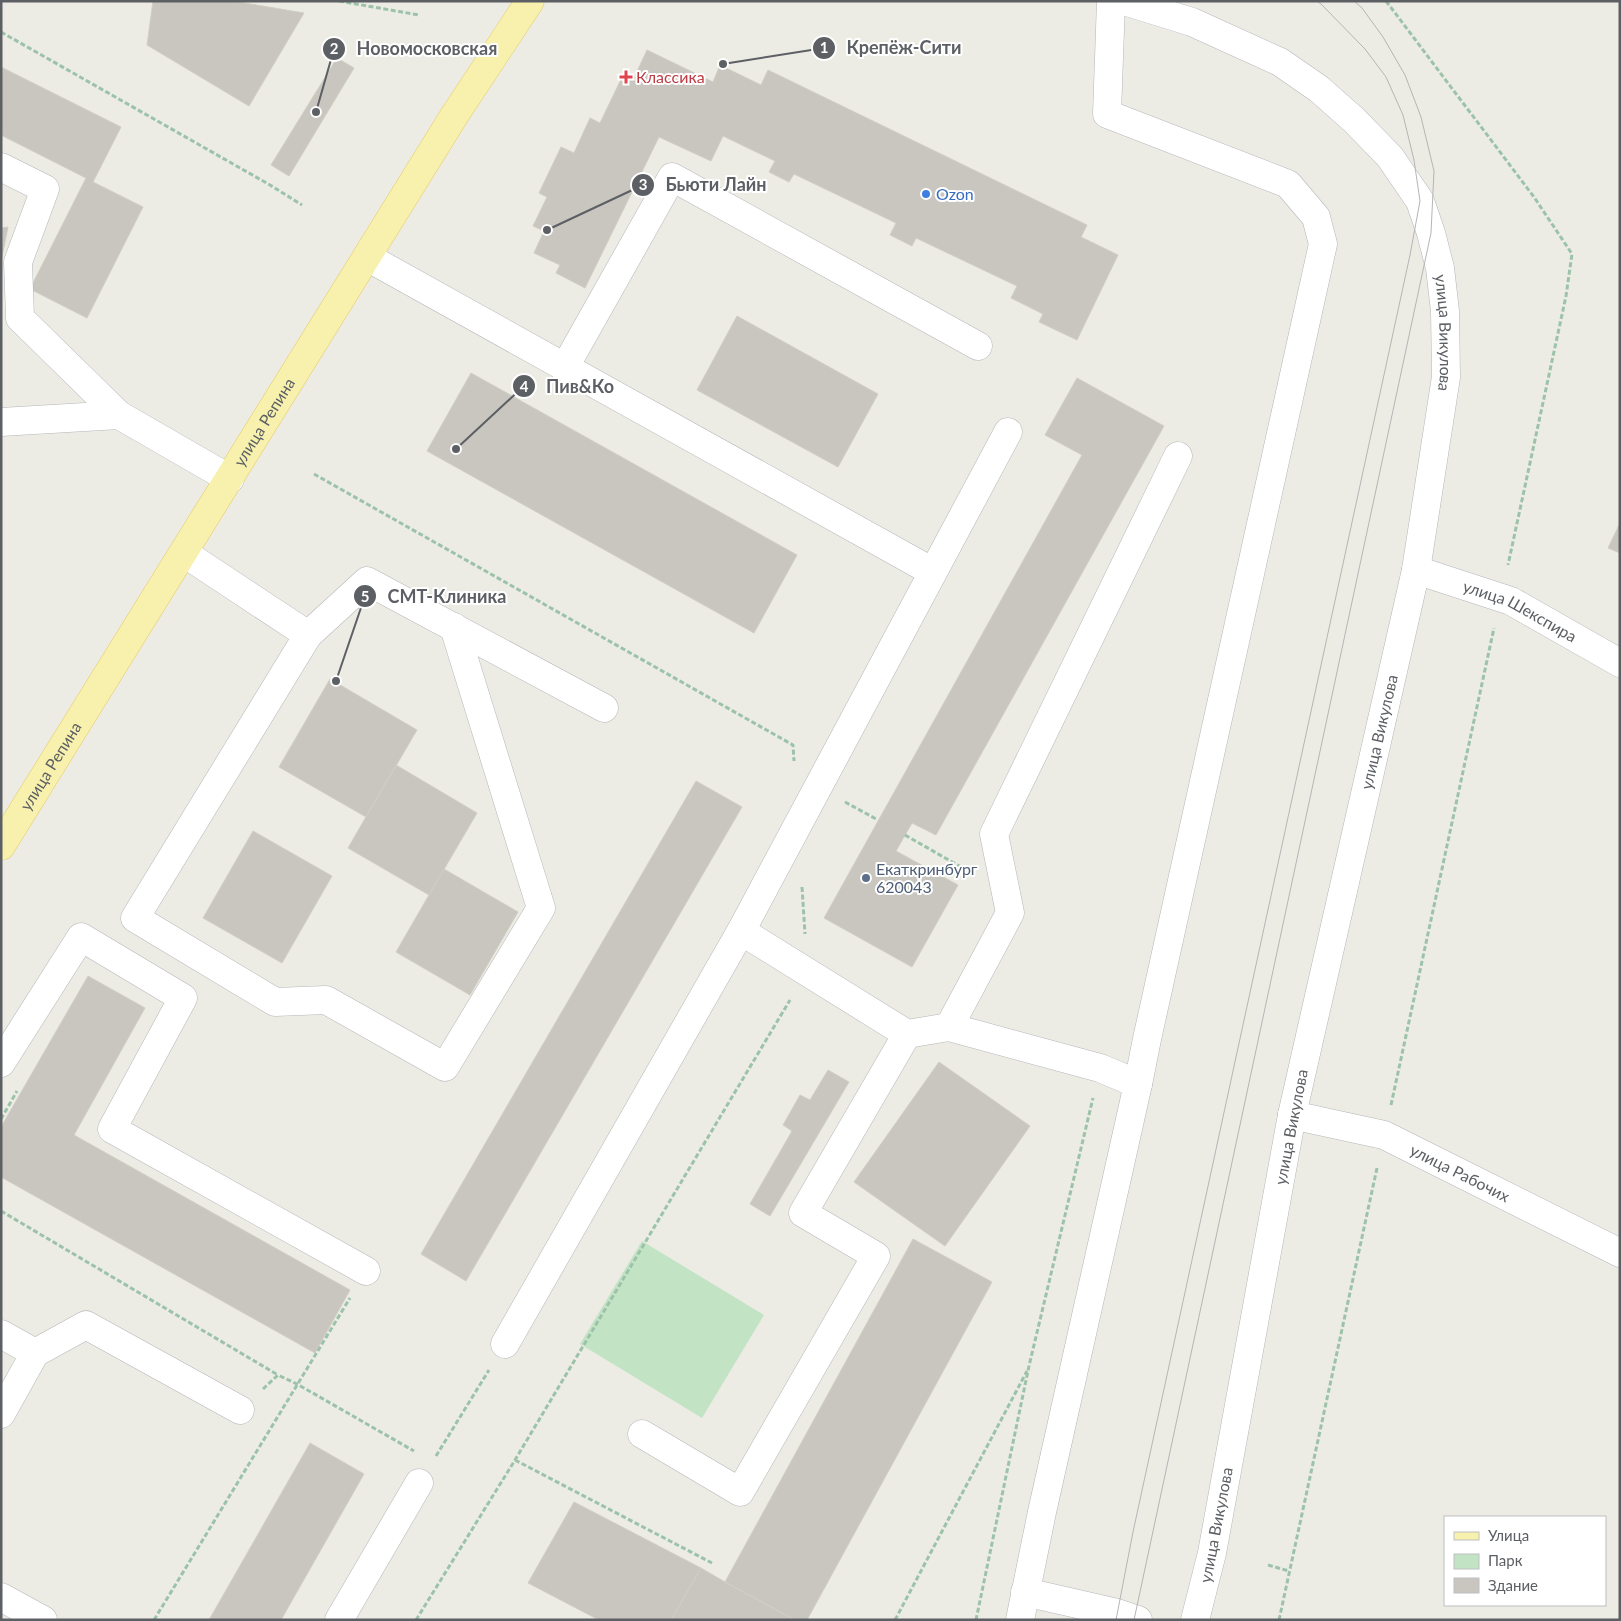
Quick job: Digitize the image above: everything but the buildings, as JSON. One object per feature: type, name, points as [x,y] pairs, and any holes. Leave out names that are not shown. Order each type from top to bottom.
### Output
[{"type":"main road","name":"улица Репина","points":[[1,846],[454,116],[530,1]]},
{"type":"street","points":[[1020,1620],[1323,244],[1316,217],[1288,184],[1108,114],[1111,1]]},
{"type":"street","name":"улица Викулова","points":[[1124,1],[1192,22],[1280,62],[1319,89],[1354,120],[1390,157],[1420,201],[1440,268],[1446,311],[1446,377],[1416,570],[1292,1115],[1212,1553],[1195,1620]]},
{"type":"street","points":[[1,167],[45,189],[18,262],[20,318],[119,415],[230,479]]},
{"type":"street","points":[[565,367],[672,177],[978,346]]},
{"type":"street","points":[[367,257],[933,572]]},
{"type":"street","points":[[1,422],[119,415]]},
{"type":"street","points":[[505,1344],[741,931],[1008,432]]},
{"type":"street","points":[[949,1027],[1010,913],[994,834],[1178,456]]},
{"type":"street","points":[[184,553],[308,635]]},
{"type":"street","name":"улица Шекспира","points":[[1416,570],[1511,601],[1620,662]]},
{"type":"street","points":[[454,627],[541,908],[445,1067],[326,1000],[275,1002],[134,918],[308,635],[367,581],[454,627],[604,708]]},
{"type":"street","points":[[741,931],[907,1034],[949,1027],[1100,1068],[1138,1084]]},
{"type":"street","points":[[1,1063],[81,937],[183,998],[112,1129],[366,1271]]},
{"type":"street","points":[[642,1434],[740,1492],[876,1256],[803,1213],[907,1034]]},
{"type":"street","name":"улица Рабочих","points":[[1292,1115],[1384,1135],[1620,1253]]},
{"type":"street","points":[[1,1414],[35,1353],[86,1325],[240,1410]]},
{"type":"street","points":[[1,1334],[35,1353]]},
{"type":"street","points":[[339,1620],[425,1472]]},
{"type":"street","points":[[1025,1592],[1117,1613],[1138,1620]]},
{"type":"street","points":[[1,1597],[42,1620]]},
{"type":"path","points":[[339,1],[419,15]]},
{"type":"path","points":[[1386,1],[1534,198],[1572,254],[1566,296],[1501,598]]},
{"type":"path","points":[[1,32],[302,204]]},
{"type":"path","points":[[314,474],[793,745],[794,762]]},
{"type":"path","points":[[905,835],[1006,892]]},
{"type":"path","points":[[416,1620],[515,1460],[807,972],[801,884]]},
{"type":"path","points":[[976,1620],[1029,1366],[1100,1068]]},
{"type":"path","points":[[1,1212],[278,1375],[298,1384],[425,1472],[505,1344]]},
{"type":"path","points":[[154,1620],[366,1271]]},
{"type":"path","points":[[895,1620],[1029,1366]]},
{"type":"path","points":[[240,1410],[278,1375]]},
{"type":"path","points":[[515,1460],[712,1563]]},
{"type":"path","points":[[1268,1565],[1290,1571]]},
{"type":"green space","points":[[642,1241],[764,1315],[702,1418],[580,1344]]},
{"type":"tram line","points":[[1116,1620],[1133,1532],[1410,255],[1420,201],[1414,160],[1403,115],[1386,77],[1365,49],[1317,1]]},
{"type":"tram line","points":[[1134,1620],[1431,233],[1434,171],[1421,117],[1405,75],[1383,37],[1362,8],[1354,1]]},
{"type":"place","name":"Крепёж-Сити","points":[[723,64]]},
{"type":"place","name":"Классика","points":[[626,77]]},
{"type":"place","name":"Новомосковская","points":[[316,112]]},
{"type":"place","name":"Ozon","points":[[926,194]]},
{"type":"place","name":"Бьюти Лайн","points":[[547,230]]},
{"type":"place","name":"Пив&Ко","points":[[456,449]]},
{"type":"place","name":"СМТ-Клиника","points":[[336,681]]},
{"type":"place","name":"Екаткринбург 620043","points":[[866,878]]}]
